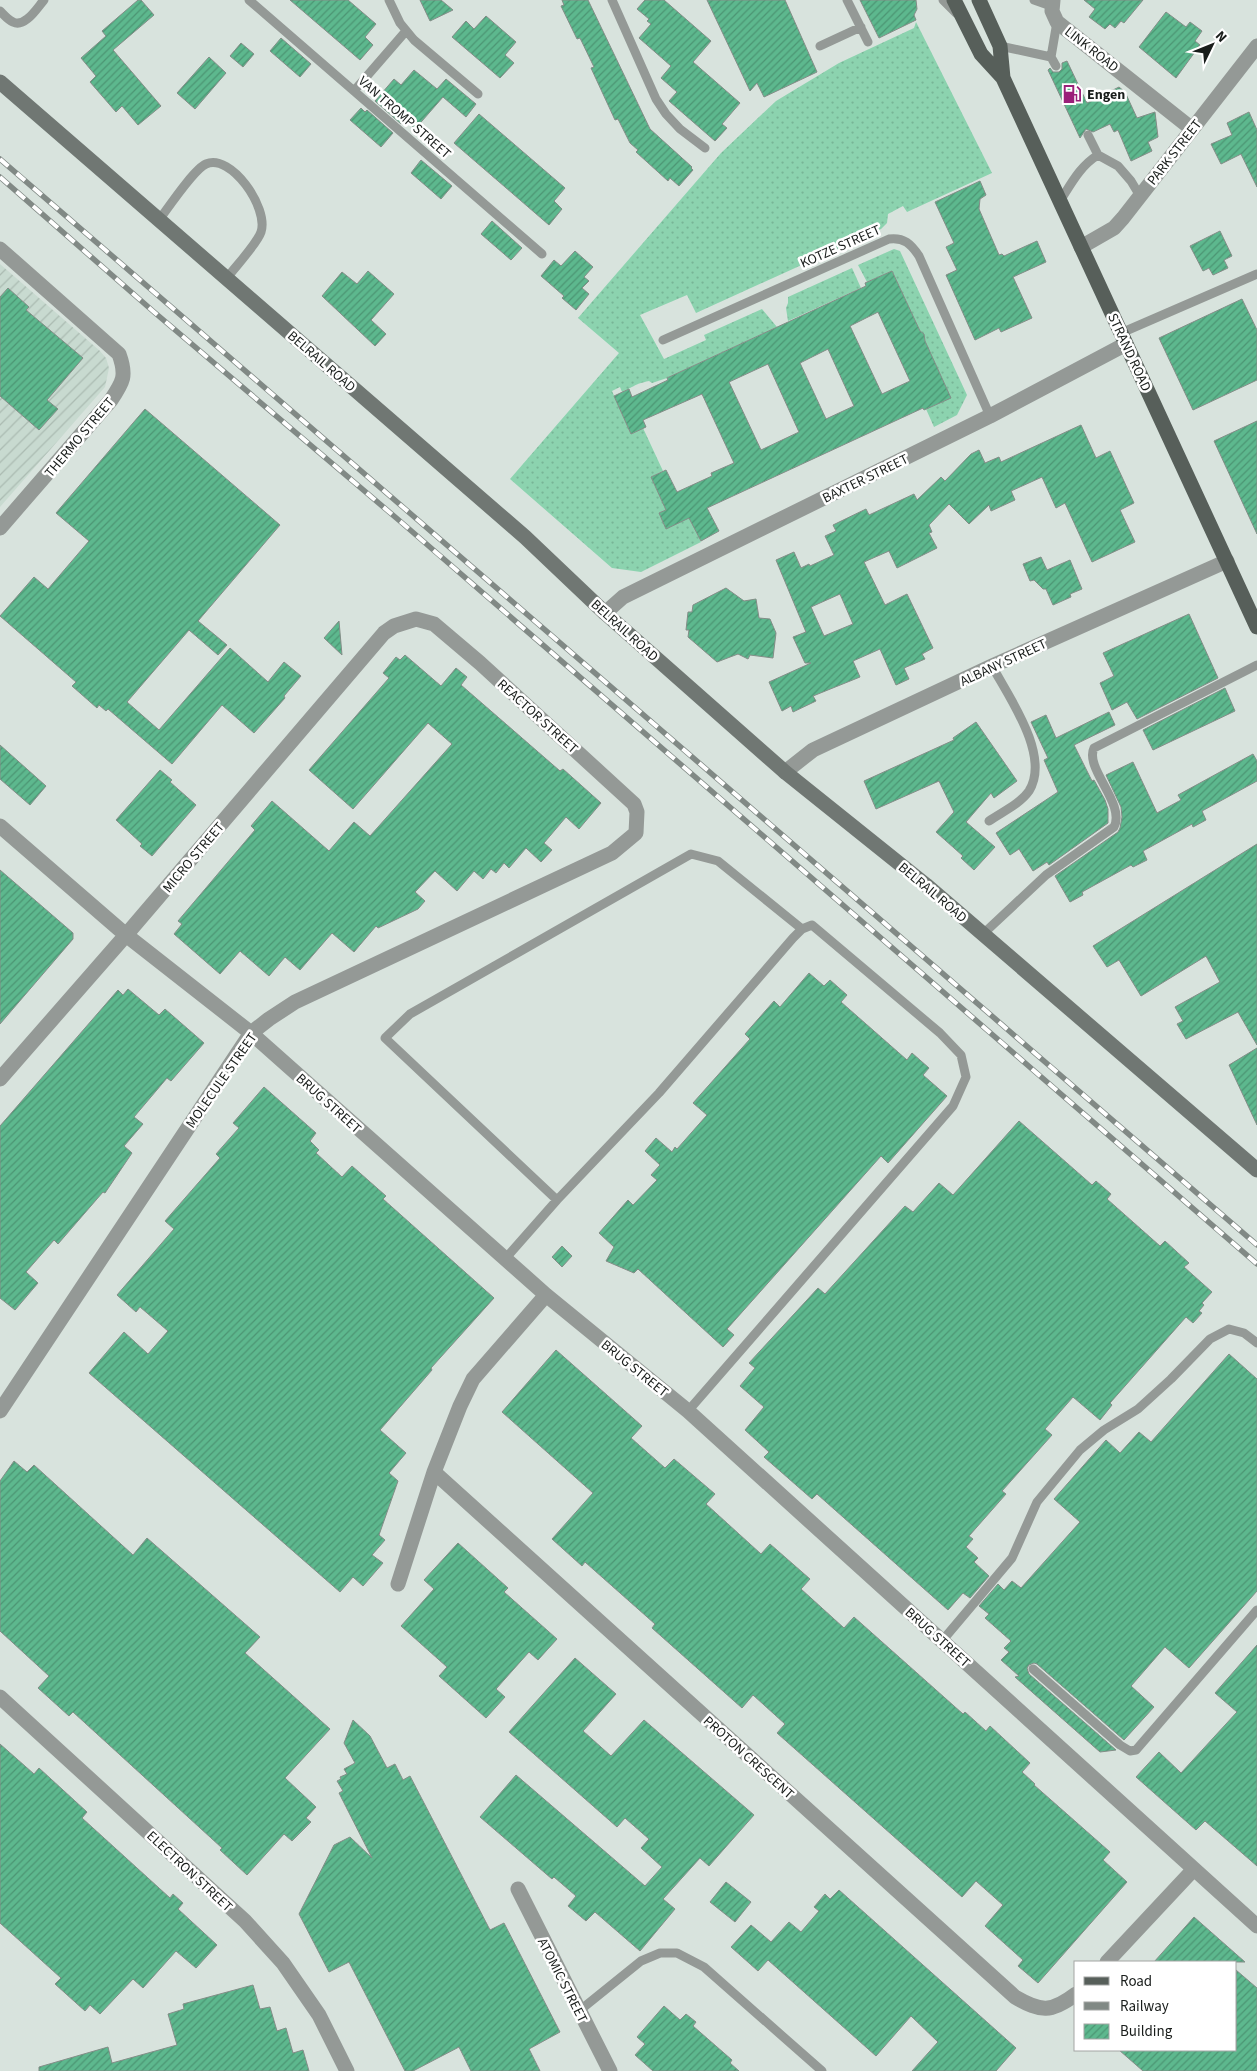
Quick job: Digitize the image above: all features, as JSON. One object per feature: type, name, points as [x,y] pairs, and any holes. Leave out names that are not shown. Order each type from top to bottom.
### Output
[{"type":"main road","name":"STRAND ROAD","points":[[954,0],[981,54],[1002,78],[1257,626]]},
{"type":"main road","name":"STRAND ROAD","points":[[978,0],[1000,46],[1002,78]]},
{"type":"street","name":"LINK ROAD","points":[[1052,3],[1054,17],[1057,22],[1192,128]]},
{"type":"street","name":"PARK STREET","points":[[1081,247],[1114,228],[1192,128],[1256,51]]},
{"type":"street","name":"BELRAIL ROAD","points":[[0,82],[525,537],[605,614],[785,772],[926,885],[1257,1170]]},
{"type":"street","name":"THERMO STREET","points":[[0,249],[119,354],[124,374],[122,384],[111,400],[0,528]]},
{"type":"street","name":"BAXTER STREET","points":[[605,614],[623,597],[990,416],[1124,339]]},
{"type":"street","name":"ALBANY STREET","points":[[785,772],[813,750],[992,666],[1226,561]]},
{"type":"street","name":"REACTOR STREET","points":[[384,633],[394,626],[416,619],[434,624],[625,794],[634,804],[637,812],[636,833],[612,853]]},
{"type":"street","name":"MICRO STREET","points":[[0,1079],[126,935],[384,633]]},
{"type":"street","name":"BRUG STREET","points":[[0,826],[126,935],[250,1033],[546,1295],[688,1411],[1257,1926]]},
{"type":"street","name":"MOLECULE STREET","points":[[0,1411],[250,1033],[295,1002],[612,853]]},
{"type":"street","points":[[398,1584],[434,1472],[460,1406],[473,1379],[546,1295]]},
{"type":"street","name":"PROTON CRESCENT","points":[[434,1472],[1015,1997],[1033,2007],[1042,2008],[1055,2007],[1074,1995]]},
{"type":"street","name":"ELECTRON STREET","points":[[0,1697],[245,1921],[283,1963],[319,2015],[347,2071]]},
{"type":"street","points":[[1108,1961],[1194,1869]]},
{"type":"street","name":"ATOMIC STREET","points":[[518,1889],[610,2071]]},
{"type":"lane","points":[[0,11],[13,22],[20,23],[44,0]]},
{"type":"lane","name":"VAN TROMP STREET","points":[[249,0],[542,254]]},
{"type":"lane","points":[[389,0],[406,31],[478,94]]},
{"type":"lane","points":[[612,0],[656,99],[666,114],[680,129],[705,148]]},
{"type":"lane","points":[[847,0],[868,42]]},
{"type":"lane","points":[[943,0],[966,22]]},
{"type":"lane","points":[[1034,0],[1052,3]]},
{"type":"lane","points":[[1056,66],[1051,57],[1057,22]]},
{"type":"lane","points":[[820,46],[861,27]]},
{"type":"lane","points":[[354,91],[406,31]]},
{"type":"lane","points":[[1000,46],[1051,57]]},
{"type":"lane","points":[[1088,134],[1098,155],[1118,166],[1131,181],[1140,196]]},
{"type":"lane","points":[[1060,201],[1089,160],[1098,155]]},
{"type":"lane","points":[[159,220],[201,166],[220,162],[252,192],[260,206],[262,225],[259,236],[227,278]]},
{"type":"lane","name":"KOTZE STREET","points":[[663,340],[889,239],[901,239],[910,245],[919,256],[990,416]]},
{"type":"lane","points":[[1124,339],[1257,274]]},
{"type":"lane","points":[[983,934],[1046,875],[1114,827],[1117,814],[1092,758],[1094,748],[1257,664]]},
{"type":"lane","points":[[989,821],[1024,797],[1034,779],[1036,768],[1028,733],[992,666]]},
{"type":"lane","points":[[557,1200],[385,1038],[410,1014],[692,854],[718,861],[802,930]]},
{"type":"lane","points":[[505,1259],[557,1200],[659,1093],[802,930],[812,925],[940,1033],[961,1055],[966,1077],[953,1106],[688,1411]]},
{"type":"lane","points":[[942,1641],[1012,1558],[1037,1502],[1080,1450],[1104,1430],[1138,1409],[1210,1339],[1229,1329],[1244,1333],[1257,1343]]},
{"type":"lane","points":[[1032,1669],[1120,1745],[1130,1751],[1136,1750],[1257,1610]]},
{"type":"lane","points":[[579,2011],[641,1961],[660,1954],[678,1953],[704,1967],[822,2071]]},
{"type":"shaded area","points":[[0,264],[100,351],[106,358],[109,368],[105,387],[0,507]]},
{"type":"green space","points":[[916,22],[992,173],[907,212],[903,206],[888,214],[887,223],[881,229],[696,313],[687,295],[640,315],[664,359],[706,340],[704,335],[762,309],[777,327],[667,378],[652,383],[649,381],[640,383],[622,392],[620,387],[612,391],[631,434],[643,428],[663,471],[651,477],[666,510],[659,513],[666,529],[689,512],[701,542],[641,572],[612,568],[510,479],[619,353],[578,318],[721,153],[776,101],[839,63],[914,28]]},
{"type":"green space","points":[[894,249],[900,251],[967,395],[957,415],[934,427],[926,409],[950,398],[922,337],[924,334],[920,332],[892,271],[867,282],[858,265]]},
{"type":"green space","points":[[852,268],[861,288],[788,321],[786,308],[788,297]]},
{"type":"building","points":[[138,0],[141,0],[154,15],[113,50],[161,106],[138,125],[122,106],[116,112],[90,82],[96,76],[81,58],[106,36],[102,31]]},
{"type":"building","points":[[290,0],[348,0],[376,24],[365,37],[373,45],[360,60]]},
{"type":"building","points":[[420,0],[441,0],[453,10],[430,21]]},
{"type":"building","points":[[562,0],[588,0],[650,129],[692,167],[693,170],[679,186],[670,178],[668,181],[636,152],[638,150],[630,143],[618,119],[615,120],[591,68],[594,67],[580,38],[577,39],[561,6],[564,5]]},
{"type":"building","points":[[645,0],[664,0],[711,41],[693,62],[740,103],[722,124],[727,128],[715,141],[669,101],[677,92],[661,78],[671,66],[639,38],[651,24],[647,21],[649,19],[637,9]]},
{"type":"building","points":[[707,0],[785,0],[817,72],[764,97],[757,83],[750,91]]},
{"type":"building","points":[[860,0],[916,0],[917,9],[914,15],[916,20],[879,38]]},
{"type":"building","points":[[1084,0],[1143,0],[1124,23],[1121,21],[1115,28],[1110,24],[1105,29],[1089,17],[1095,9]]},
{"type":"building","points":[[1166,12],[1186,27],[1190,22],[1202,31],[1195,41],[1200,45],[1176,78],[1139,47]]},
{"type":"building","points":[[486,16],[516,42],[505,55],[514,63],[500,78],[452,37],[466,21],[474,29]]},
{"type":"building","points":[[281,38],[311,64],[300,77],[270,51]]},
{"type":"building","points":[[241,43],[254,54],[243,67],[230,56]]},
{"type":"building","points":[[209,57],[226,73],[195,109],[177,93]]},
{"type":"building","points":[[1067,61],[1087,103],[1119,87],[1125,92],[1137,118],[1155,112],[1158,137],[1148,142],[1152,151],[1131,161],[1118,130],[1114,132],[1110,124],[1093,132],[1086,129],[1080,138],[1048,70],[1050,68],[1053,72],[1059,72],[1062,69],[1062,63]]},
{"type":"building","points":[[414,70],[437,89],[446,79],[476,104],[466,117],[443,97],[415,129],[405,119],[401,124],[375,101],[394,79],[401,85]]},
{"type":"building","points":[[361,108],[365,112],[367,110],[393,133],[381,147],[350,120]]},
{"type":"building","points":[[1249,112],[1257,130],[1257,187],[1241,154],[1221,164],[1211,144],[1232,135],[1227,123]]},
{"type":"building","points":[[479,114],[565,188],[554,201],[562,209],[549,225],[454,143]]},
{"type":"building","points":[[421,160],[452,186],[441,199],[411,173]]},
{"type":"building","points":[[980,181],[986,195],[980,199],[979,209],[999,255],[1002,254],[1004,256],[1037,241],[1046,262],[1013,277],[1032,318],[1001,332],[999,328],[975,340],[946,275],[957,270],[946,247],[954,243],[935,202]]},
{"type":"building","points":[[492,221],[522,248],[511,260],[481,234]]},
{"type":"building","points":[[1220,231],[1232,256],[1224,260],[1228,268],[1213,275],[1209,268],[1203,271],[1190,246]]},
{"type":"building","points":[[575,251],[593,267],[584,277],[589,281],[582,288],[589,294],[576,310],[562,298],[564,296],[541,276],[554,260],[561,266]]},
{"type":"building","points":[[368,271],[394,294],[371,320],[386,334],[375,346],[322,296],[342,272],[357,284]]},
{"type":"building","points":[[892,271],[920,331],[924,334],[925,341],[951,398],[924,410],[923,408],[707,508],[719,531],[701,541],[689,518],[666,529],[659,513],[666,510],[651,477],[666,470],[677,492],[712,476],[711,473],[734,463],[702,394],[643,420],[646,427],[631,434],[614,396],[629,389],[632,397],[668,380],[667,378],[866,286],[865,283]],"holes":[[[878,312],[910,381],[882,394],[850,326]],[[828,349],[854,406],[826,419],[800,363]],[[768,364],[799,432],[761,450],[729,382]]]},
{"type":"building","points":[[8,288],[29,307],[26,310],[83,358],[47,400],[58,409],[39,430],[0,396],[0,297]]},
{"type":"building","points":[[1242,299],[1257,330],[1257,380],[1193,410],[1159,338]]},
{"type":"building","points":[[145,409],[280,525],[198,621],[227,645],[218,655],[189,630],[127,702],[159,730],[230,648],[268,682],[284,662],[301,676],[284,696],[285,698],[254,733],[222,705],[172,764],[108,709],[106,711],[99,705],[97,708],[72,686],[76,682],[0,616],[34,577],[48,589],[89,541],[56,513]]},
{"type":"building","points":[[1257,421],[1257,534],[1214,441]]},
{"type":"building","points":[[1081,425],[1096,458],[1110,451],[1134,503],[1120,510],[1135,542],[1092,562],[1065,503],[1056,508],[1042,477],[1011,491],[1015,500],[991,511],[989,505],[969,524],[949,504],[929,525],[932,532],[929,533],[937,548],[897,568],[889,551],[864,562],[885,605],[907,594],[933,648],[922,654],[925,659],[904,668],[909,679],[896,685],[880,649],[853,661],[860,677],[813,696],[816,701],[793,712],[791,706],[782,711],[769,682],[811,663],[805,663],[793,637],[806,632],[776,560],[794,552],[801,568],[834,555],[825,536],[836,531],[833,525],[866,509],[869,515],[914,494],[917,500],[941,477],[945,481],[971,454],[979,450],[985,463],[999,457],[1001,462]],"holes":[[[840,594],[853,624],[824,636],[811,607]]]},
{"type":"building","points":[[1041,557],[1047,570],[1070,560],[1082,589],[1070,594],[1071,597],[1053,605],[1046,589],[1043,589],[1034,580],[1030,581],[1023,564]]},
{"type":"building","points":[[726,588],[744,601],[756,599],[759,618],[770,619],[776,633],[773,658],[750,655],[748,659],[738,654],[717,662],[688,637],[689,630],[686,630],[688,612],[692,612],[693,605]]},
{"type":"building","points":[[1189,614],[1218,678],[1137,719],[1127,702],[1112,710],[1100,683],[1114,676],[1103,653]]},
{"type":"building","points":[[339,621],[342,655],[324,638]]},
{"type":"building","points":[[405,655],[441,686],[456,668],[467,677],[461,685],[560,771],[563,769],[601,803],[579,829],[566,817],[544,843],[552,850],[541,862],[526,848],[509,868],[504,863],[496,873],[491,869],[483,879],[474,871],[457,891],[435,871],[415,892],[425,901],[418,909],[378,928],[376,926],[354,952],[332,933],[300,970],[285,957],[269,976],[240,951],[220,974],[174,934],[182,924],[178,921],[255,830],[251,826],[272,801],[329,851],[354,822],[370,836],[452,744],[428,723],[353,809],[309,770],[389,678],[383,673],[396,657],[400,660]]},
{"type":"building","points":[[1225,688],[1235,711],[1153,750],[1143,730]]},
{"type":"building","points":[[1109,712],[1115,725],[1074,745],[1092,781],[1094,780],[1105,800],[1108,809],[1108,823],[1049,865],[1047,862],[1033,871],[1019,849],[1010,855],[996,833],[1058,792],[1044,760],[1048,758],[1031,722],[1046,715],[1056,738]]},
{"type":"building","points":[[976,722],[1017,781],[994,798],[991,793],[966,822],[995,847],[974,870],[961,858],[963,856],[936,832],[954,812],[939,781],[876,809],[864,781],[954,740],[953,738]]},
{"type":"building","points":[[0,745],[46,786],[30,805],[0,779]]},
{"type":"building","points":[[1253,754],[1257,761],[1257,781],[1202,811],[1206,820],[1193,827],[1192,824],[1143,851],[1147,860],[1133,867],[1131,865],[1082,892],[1083,895],[1070,902],[1055,876],[1118,832],[1120,828],[1121,807],[1106,775],[1133,762],[1157,813],[1181,800],[1178,795]]},
{"type":"building","points":[[160,770],[172,780],[170,782],[196,805],[152,856],[116,820]]},
{"type":"building","points":[[1257,844],[1257,1045],[1238,1012],[1186,1039],[1177,1024],[1183,1021],[1175,1007],[1220,982],[1206,956],[1141,996],[1119,960],[1107,967],[1093,946]]},
{"type":"building","points":[[0,870],[73,933],[73,939],[0,1024]]},
{"type":"building","points":[[809,973],[824,986],[830,980],[847,995],[841,1002],[907,1060],[912,1053],[929,1068],[923,1075],[947,1096],[888,1163],[881,1156],[727,1329],[734,1335],[723,1347],[638,1269],[634,1273],[606,1261],[614,1247],[599,1233],[628,1200],[633,1205],[657,1180],[651,1175],[660,1165],[645,1151],[656,1138],[672,1152],[675,1147],[677,1149],[707,1115],[693,1103],[750,1039],[745,1034],[774,1001],[780,1007]]},
{"type":"building","points":[[128,989],[159,1015],[165,1009],[204,1043],[171,1081],[167,1078],[134,1117],[143,1124],[124,1146],[132,1153],[105,1193],[103,1192],[58,1244],[54,1240],[26,1272],[38,1283],[15,1310],[0,1298],[0,1126],[118,990],[123,995]]},
{"type":"building","points":[[1257,1048],[1257,1125],[1229,1065]]},
{"type":"building","points":[[264,1087],[316,1133],[310,1141],[319,1150],[316,1153],[342,1177],[352,1166],[386,1196],[383,1199],[494,1298],[431,1368],[432,1370],[380,1430],[406,1453],[389,1473],[398,1481],[379,1535],[385,1540],[372,1555],[383,1563],[363,1586],[353,1577],[340,1592],[89,1373],[124,1332],[148,1354],[168,1331],[140,1307],[136,1312],[117,1295],[174,1229],[165,1221],[220,1158],[216,1154],[239,1128],[233,1123]]},
{"type":"building","points":[[1019,1121],[1092,1185],[1096,1181],[1111,1194],[1107,1199],[1160,1246],[1165,1241],[1189,1263],[1184,1267],[1212,1292],[1202,1303],[1204,1305],[1199,1311],[1202,1313],[1193,1323],[1186,1317],[1110,1403],[1112,1405],[1100,1420],[1073,1397],[1045,1429],[1052,1435],[1002,1491],[1006,1494],[969,1536],[973,1539],[966,1547],[978,1558],[974,1562],[989,1576],[970,1598],[963,1593],[948,1610],[817,1494],[812,1499],[764,1457],[769,1452],[745,1430],[764,1407],[740,1386],[755,1368],[749,1363],[818,1288],[825,1294],[905,1206],[913,1212],[939,1183],[953,1195]]},
{"type":"building","points":[[562,1246],[572,1256],[562,1267],[552,1257]]},
{"type":"building","points":[[556,1350],[642,1426],[631,1438],[665,1468],[674,1459],[715,1494],[706,1504],[761,1554],[770,1544],[810,1579],[801,1589],[844,1628],[854,1617],[963,1714],[965,1712],[986,1731],[990,1726],[1030,1763],[1022,1772],[1034,1785],[1110,1852],[1103,1860],[1127,1882],[1038,1983],[1018,1966],[1023,1960],[985,1926],[1003,1905],[976,1881],[962,1897],[777,1733],[785,1724],[753,1695],[742,1708],[652,1628],[655,1624],[585,1562],[582,1566],[552,1539],[593,1493],[502,1412]]},
{"type":"building","points":[[1229,1354],[1257,1379],[1257,1591],[1189,1668],[1165,1647],[1131,1686],[1154,1707],[1124,1740],[1037,1664],[1029,1665],[1027,1668],[1029,1674],[1116,1750],[1100,1752],[1015,1677],[1019,1676],[1001,1660],[1009,1652],[1004,1648],[1011,1641],[985,1618],[989,1614],[979,1606],[998,1584],[1004,1590],[1012,1581],[1021,1588],[1080,1522],[1054,1499],[1106,1440],[1120,1453],[1139,1432],[1151,1442]]},
{"type":"building","points":[[14,1461],[27,1472],[34,1465],[133,1555],[147,1538],[260,1637],[245,1653],[330,1729],[285,1778],[316,1807],[306,1818],[311,1822],[292,1841],[284,1834],[247,1875],[220,1850],[222,1848],[73,1712],[69,1716],[38,1688],[49,1676],[0,1631],[0,1481]]},
{"type":"building","points":[[458,1543],[508,1588],[504,1592],[557,1639],[538,1660],[529,1652],[496,1689],[505,1697],[486,1718],[439,1676],[447,1667],[401,1626],[434,1589],[424,1580]]},
{"type":"building","points":[[1257,1645],[1257,1866],[1205,1821],[1196,1830],[1136,1777],[1159,1752],[1181,1773],[1237,1712],[1215,1693]]},
{"type":"building","points":[[575,1658],[616,1694],[583,1731],[611,1756],[644,1720],[754,1815],[709,1866],[700,1858],[663,1899],[675,1909],[640,1951],[595,1912],[586,1921],[568,1906],[576,1896],[554,1877],[552,1879],[480,1817],[516,1775],[645,1886],[662,1867],[641,1848],[649,1839],[625,1818],[617,1827],[509,1732]]},
{"type":"building","points":[[353,1720],[370,1736],[387,1768],[395,1764],[403,1780],[410,1776],[490,1930],[504,1923],[560,2032],[529,2049],[540,2071],[471,2071],[459,2047],[413,2071],[405,2071],[349,1962],[329,1972],[299,1914],[334,1845],[350,1837],[372,1858],[339,1793],[343,1791],[337,1781],[341,1779],[340,1777],[347,1774],[344,1769],[355,1763],[344,1743]]},
{"type":"building","points":[[0,1744],[34,1774],[39,1768],[87,1812],[82,1818],[170,1898],[173,1894],[183,1903],[178,1909],[217,1945],[196,1968],[176,1951],[143,1988],[133,1979],[100,2014],[90,2005],[85,2011],[55,1984],[61,1978],[0,1923]]},
{"type":"building","points":[[726,1882],[751,1902],[735,1922],[710,1902]]},
{"type":"building","points":[[839,1890],[1016,2048],[996,2071],[912,2071],[938,2042],[911,2016],[876,2056],[768,1960],[758,1971],[731,1947],[751,1925],[771,1942],[789,1922],[801,1932],[819,1911],[814,1907],[825,1894],[830,1899]]},
{"type":"building","points":[[1194,1917],[1245,1962],[1237,1961],[1155,1961]]},
{"type":"building","points":[[1237,1971],[1257,1988],[1257,2071],[1143,2071],[1120,2051],[1237,2051]]},
{"type":"building","points":[[253,1985],[260,2009],[270,2007],[277,2031],[286,2028],[293,2053],[303,2050],[309,2071],[39,2071],[39,2067],[108,2047],[112,2063],[177,2045],[168,2014],[184,2009],[183,2004]]},
{"type":"building","points":[[664,2006],[680,2020],[686,2014],[696,2022],[693,2026],[732,2060],[730,2063],[739,2071],[653,2071],[635,2055],[645,2044],[637,2037]]},
{"type":"railway","points":[[0,159],[1257,1245]]},
{"type":"railway","points":[[0,177],[1257,1264]]},
{"type":"place","name":"Engen","points":[[1072,94]]}]
